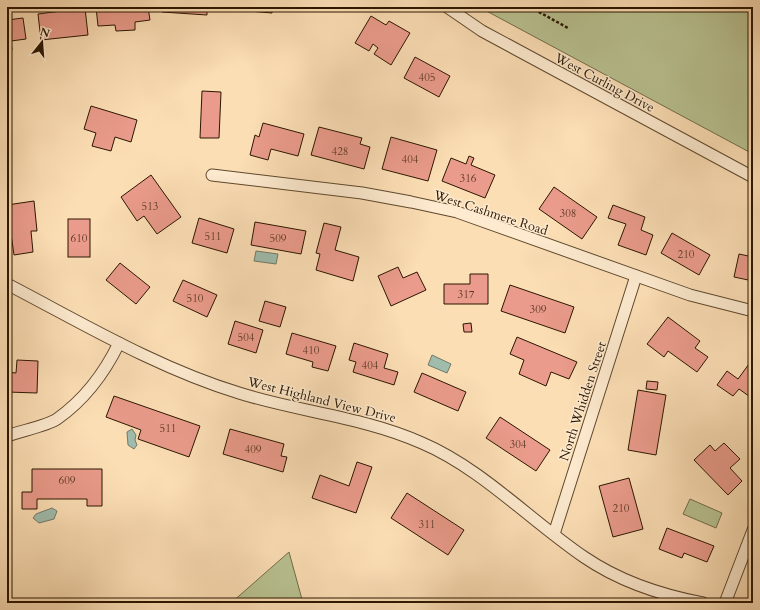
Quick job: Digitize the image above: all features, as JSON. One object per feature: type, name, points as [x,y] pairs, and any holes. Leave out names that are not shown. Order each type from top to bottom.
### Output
[{"type":"street","name":"West Curling Drive","points":[[447,7],[482,31],[753,177]]},
{"type":"street","name":"West Cashmere Road","points":[[212,175],[362,193],[456,212],[690,295],[753,311]]},
{"type":"street","name":"North Whidden Street","points":[[554,534],[636,276]]},
{"type":"street","name":"West Highland View Drive","points":[[7,284],[164,366],[239,393],[385,428],[423,443],[454,459],[584,557],[625,580],[676,598],[703,603]]},
{"type":"street","points":[[7,436],[56,420],[86,394],[111,358],[119,343]]},
{"type":"street","points":[[725,603],[753,530]]},
{"type":"path","points":[[530,7],[568,28]]},
{"type":"green space","points":[[479,7],[753,7],[753,154]]},
{"type":"green space","points":[[690,499],[722,513],[716,528],[683,514]]},
{"type":"green space","points":[[289,552],[303,603],[231,603]]},
{"type":"shaded area","points":[[256,251],[278,254],[276,264],[254,261]]},
{"type":"shaded area","points":[[432,355],[451,364],[447,373],[428,365]]},
{"type":"shaded area","points":[[132,429],[136,435],[135,440],[137,445],[134,449],[128,445],[127,432]]},
{"type":"shaded area","points":[[52,508],[57,511],[54,519],[39,523],[33,518],[36,514]]},
{"type":"building","points":[[96,7],[148,7],[150,20],[135,22],[135,30],[116,31],[115,25],[98,26]]},
{"type":"building","points":[[162,7],[207,7],[207,15],[162,12]]},
{"type":"building","points":[[226,7],[273,7],[272,13],[226,9]]},
{"type":"building","points":[[85,8],[88,35],[41,40],[38,14]]},
{"type":"building","points":[[371,16],[386,25],[389,21],[410,33],[391,65],[374,54],[378,48],[373,44],[369,51],[355,43]]},
{"type":"building","points":[[23,18],[26,39],[11,41],[12,50],[7,50],[7,20]]},
{"type":"building","points":[[415,57],[450,76],[439,97],[404,78]]},
{"type":"building","points":[[202,91],[221,92],[219,138],[200,138]]},
{"type":"building","points":[[91,106],[137,120],[131,142],[115,137],[111,151],[92,146],[96,133],[84,129]]},
{"type":"building","points":[[263,123],[304,134],[298,156],[271,149],[268,160],[250,155],[255,135],[259,137]]},
{"type":"building","points":[[319,127],[362,138],[360,144],[370,147],[364,169],[311,155]]},
{"type":"building","points":[[391,137],[437,150],[428,181],[382,169]]},
{"type":"building","points":[[469,156],[474,158],[471,165],[495,175],[485,198],[442,181],[451,158],[466,164]]},
{"type":"building","points":[[151,175],[181,217],[157,234],[144,216],[137,221],[121,197]]},
{"type":"building","points":[[554,187],[597,217],[582,239],[539,209]]},
{"type":"building","points":[[34,201],[37,231],[31,231],[33,252],[14,255],[10,227],[7,227],[7,205]]},
{"type":"building","points":[[613,205],[645,217],[641,230],[653,235],[646,255],[618,245],[626,224],[608,218]]},
{"type":"building","points":[[199,218],[234,229],[227,253],[192,243]]},
{"type":"building","points":[[68,219],[90,219],[90,257],[68,257]]},
{"type":"building","points":[[255,222],[306,231],[301,254],[251,245]]},
{"type":"building","points":[[324,223],[341,227],[335,250],[359,257],[353,281],[316,270],[320,254],[316,253]]},
{"type":"building","points":[[672,233],[710,255],[699,275],[661,253]]},
{"type":"building","points":[[739,254],[753,257],[753,281],[734,277]]},
{"type":"building","points":[[120,263],[150,287],[136,304],[106,280]]},
{"type":"building","points":[[398,267],[403,278],[417,272],[426,290],[391,306],[378,276]]},
{"type":"building","points":[[470,274],[488,274],[488,304],[444,304],[444,284],[470,284]]},
{"type":"building","points":[[183,280],[217,295],[207,317],[173,301]]},
{"type":"building","points":[[510,285],[574,307],[565,333],[501,311]]},
{"type":"building","points":[[265,301],[286,307],[280,327],[259,321]]},
{"type":"building","points":[[668,317],[700,341],[695,348],[708,357],[697,372],[668,351],[664,357],[647,344]]},
{"type":"building","points":[[235,321],[263,330],[256,353],[228,344]]},
{"type":"building","points":[[471,323],[472,332],[464,332],[463,324]]},
{"type":"building","points":[[292,333],[336,346],[328,371],[312,367],[313,362],[286,354]]},
{"type":"building","points":[[517,337],[577,362],[569,379],[551,372],[546,386],[519,374],[524,360],[510,354]]},
{"type":"building","points":[[354,343],[388,354],[384,368],[398,372],[394,385],[353,372],[356,362],[349,360]]},
{"type":"building","points":[[17,360],[38,361],[37,393],[7,392],[7,372],[16,373]]},
{"type":"building","points":[[749,364],[753,367],[753,399],[739,389],[733,396],[717,385],[727,371],[738,379]]},
{"type":"building","points":[[422,373],[466,392],[458,411],[414,392]]},
{"type":"building","points":[[647,381],[658,382],[657,390],[646,389]]},
{"type":"building","points":[[638,390],[666,395],[656,455],[628,450]]},
{"type":"building","points":[[114,396],[200,426],[189,457],[138,439],[141,430],[106,417]]},
{"type":"building","points":[[500,417],[550,450],[536,471],[486,438]]},
{"type":"building","points":[[230,429],[284,444],[281,456],[287,457],[283,472],[223,454]]},
{"type":"building","points":[[724,443],[740,459],[730,468],[742,481],[728,495],[694,460],[710,445],[715,451]]},
{"type":"building","points":[[357,462],[372,467],[356,513],[312,498],[320,475],[349,486]]},
{"type":"building","points":[[32,469],[102,469],[102,506],[87,506],[87,499],[37,499],[37,509],[22,509],[22,492],[32,492]]},
{"type":"building","points":[[629,478],[643,529],[613,537],[599,486]]},
{"type":"building","points":[[407,493],[464,530],[448,555],[391,518]]},
{"type":"building","points":[[667,528],[714,546],[707,562],[684,553],[682,558],[659,549]]}]
